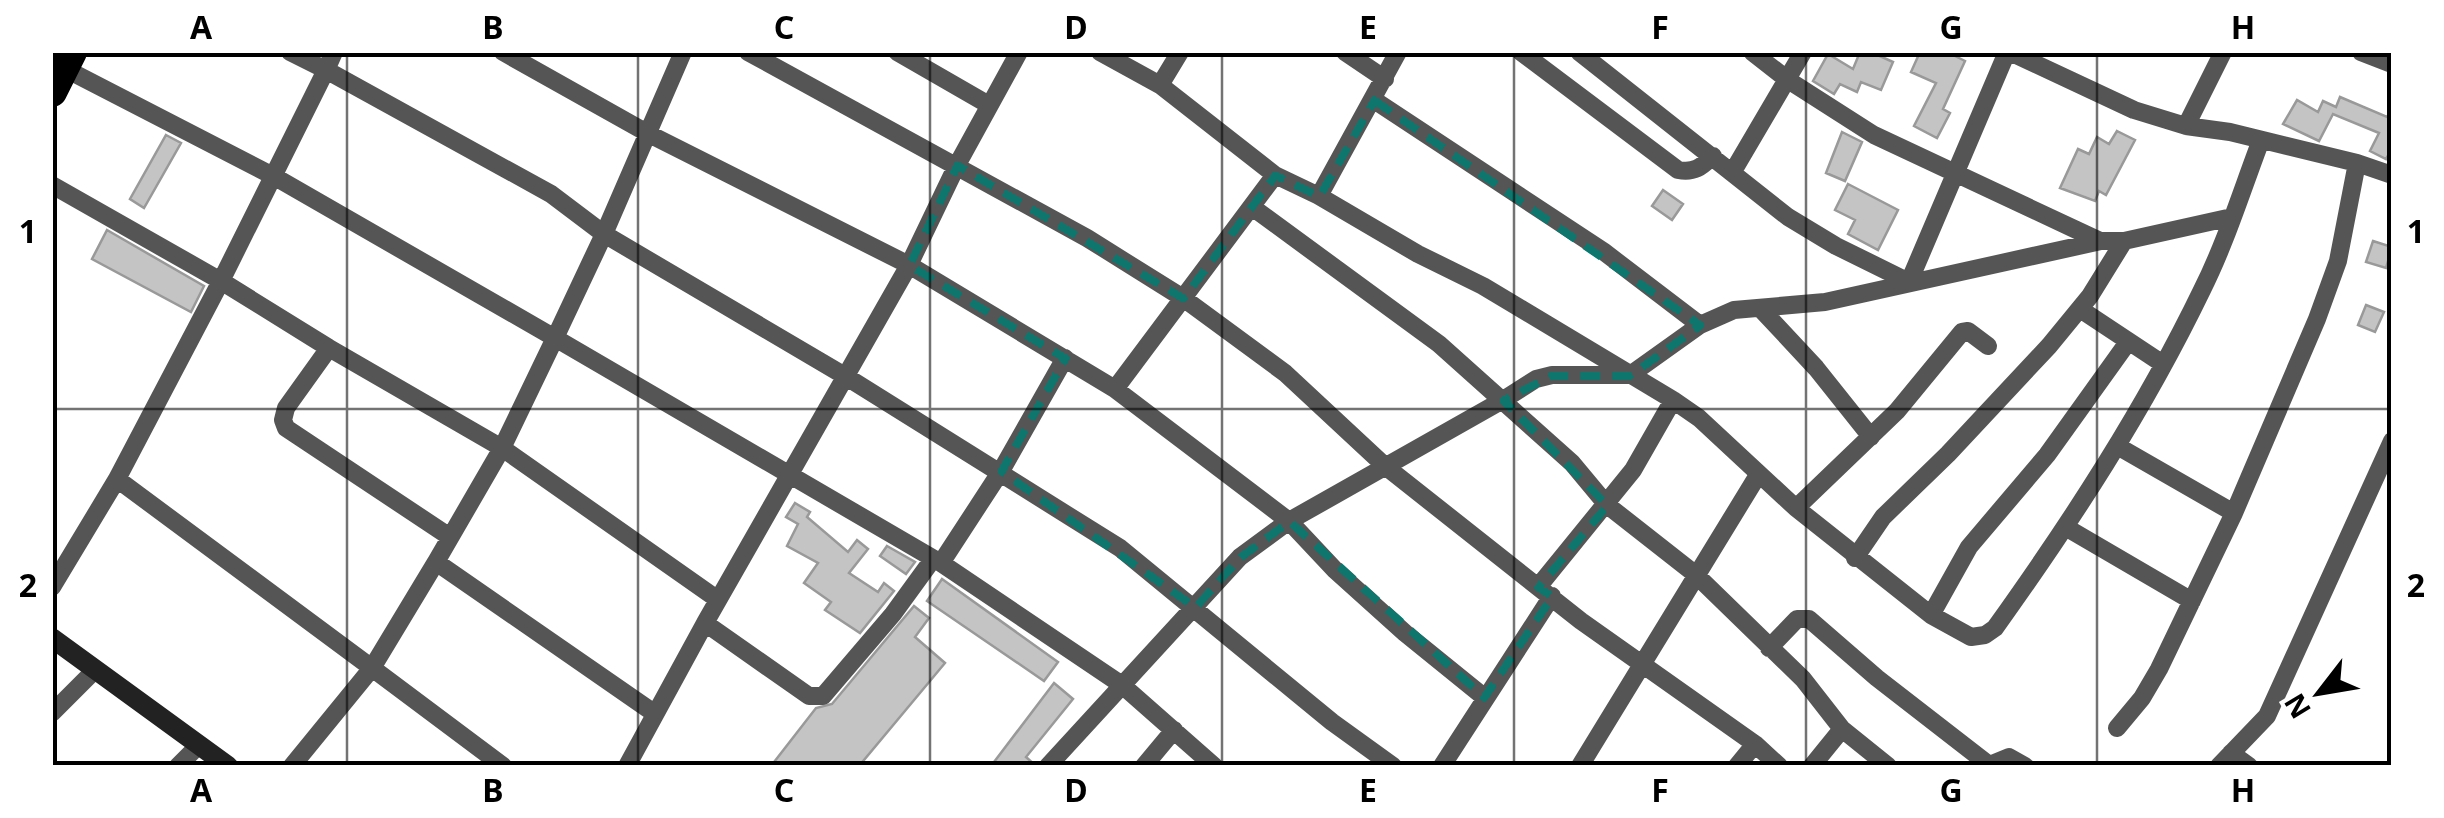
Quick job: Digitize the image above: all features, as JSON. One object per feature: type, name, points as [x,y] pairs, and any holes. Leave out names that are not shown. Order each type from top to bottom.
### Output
[{"type":"street","points":[[290,52],[330,61],[551,194],[604,234],[845,376],[1120,548],[1316,709],[1393,766]]},
{"type":"street","points":[[502,52],[649,134],[909,265],[1115,389],[1288,521],[1335,570],[1484,697]]},
{"type":"street","points":[[292,766],[372,668],[502,448],[604,234],[683,52]]},
{"type":"street","points":[[748,52],[1088,238],[1183,298],[1285,373],[1385,466],[1581,621],[1755,744],[1778,766]]},
{"type":"street","points":[[897,52],[990,104]]},
{"type":"street","points":[[627,766],[717,599],[909,265],[1018,52]]},
{"type":"street","points":[[1100,52],[1160,85],[1275,175],[1537,316],[1674,400],[1855,558],[1931,615],[1971,637],[1996,628],[2118,447],[2204,288],[2261,140]]},
{"type":"street","points":[[1160,85],[1180,52]]},
{"type":"street","points":[[1345,52],[1385,79]]},
{"type":"street","points":[[1319,196],[1398,52]]},
{"type":"street","points":[[1579,52],[1788,217],[1909,282]]},
{"type":"street","points":[[1752,52],[1874,135],[2101,241]]},
{"type":"street","points":[[1732,173],[1802,52]]},
{"type":"street","points":[[1909,282],[2009,52],[2134,110],[2186,126],[2357,163],[2392,176]]},
{"type":"street","points":[[2186,126],[2222,52]]},
{"type":"street","points":[[2361,52],[2392,64]]},
{"type":"street","points":[[1524,54],[1678,170],[1698,170],[1713,156]]},
{"type":"street","points":[[52,587],[117,479],[275,177],[330,61]]},
{"type":"street","points":[[60,69],[275,177],[937,561],[1122,685],[1214,766]]},
{"type":"street","points":[[1374,100],[1603,251],[1700,325]]},
{"type":"street","points":[[2117,728],[2160,669],[2234,513],[2338,261],[2357,163]]},
{"type":"street","points":[[1115,389],[1275,175]]},
{"type":"street","points":[[52,185],[502,448],[717,599]]},
{"type":"street","points":[[1252,207],[1440,344],[1504,400],[1572,464],[1608,505],[1695,574],[1803,678],[1842,729],[1888,766]]},
{"type":"street","points":[[1048,766],[1240,557],[1288,521],[1504,400],[1536,378],[1630,375],[1700,325],[1734,310],[1825,302],[2101,241],[2124,241],[2232,217]]},
{"type":"street","points":[[1855,558],[1883,518],[2001,398],[2080,308],[2124,241]]},
{"type":"street","points":[[1760,308],[1816,368],[1870,437]]},
{"type":"street","points":[[2080,308],[2163,364]]},
{"type":"street","points":[[1796,508],[1897,411],[1962,332],[1968,331],[1988,346]]},
{"type":"street","points":[[1931,615],[1969,547],[2047,456],[2128,342]]},
{"type":"street","points":[[329,348],[286,408],[286,428],[450,537]]},
{"type":"street","points":[[705,623],[809,696],[823,696],[937,561],[1001,471],[1065,358]]},
{"type":"street","points":[[1442,766],[1545,592],[1642,456],[1674,400]]},
{"type":"street","points":[[2248,766],[2225,759],[2267,716],[2392,442]]},
{"type":"street","points":[[2118,447],[2234,513]]},
{"type":"street","points":[[1580,766],[1758,475]]},
{"type":"street","points":[[117,479],[503,766]]},
{"type":"street","points":[[2067,528],[2192,601]]},
{"type":"street","points":[[436,562],[654,713]]},
{"type":"street","points":[[1769,648],[1797,619],[1809,619],[1987,764],[2009,757],[2024,766]]},
{"type":"street","points":[[52,638],[228,766]]},
{"type":"street","points":[[52,713],[95,670]]},
{"type":"street","points":[[1812,766],[1842,729]]},
{"type":"street","points":[[1144,766],[1174,730]]},
{"type":"street","points":[[1737,766],[1755,744]]},
{"type":"street","points":[[178,766],[200,745]]},
{"type":"highlighted area","points":[[1374,100],[1700,325],[1630,375],[1552,375],[1503,400],[1607,505],[1538,587],[1552,596],[1484,697],[1289,521],[1240,557],[1195,607],[1001,471],[1065,358],[909,265],[957,165],[1183,298],[1275,175],[1319,196]]},
{"type":"building","points":[[1860,52],[1871,52],[1893,62],[1881,90],[1861,82],[1857,92],[1840,84],[1834,94],[1813,81],[1828,54],[1853,69]]},
{"type":"building","points":[[1920,52],[1947,52],[1965,61],[1943,109],[1950,113],[1937,138],[1914,126],[1936,83],[1911,72]]},
{"type":"building","points":[[2340,97],[2387,117],[2392,108],[2392,149],[2386,159],[2370,151],[2379,133],[2333,114],[2319,141],[2283,124],[2297,100],[2318,112],[2323,101],[2336,107]]},
{"type":"building","points":[[2117,131],[2135,140],[2106,195],[2099,191],[2095,201],[2060,188],[2078,149],[2089,154],[2097,137],[2109,144]]},
{"type":"building","points":[[1842,132],[1862,142],[1845,181],[1826,173]]},
{"type":"building","points":[[166,135],[181,143],[144,208],[130,199]]},
{"type":"building","points":[[1848,184],[1898,210],[1878,250],[1848,234],[1855,220],[1835,210]]},
{"type":"building","points":[[1663,190],[1683,204],[1672,220],[1652,206]]},
{"type":"building","points":[[107,230],[204,286],[191,312],[92,259]]},
{"type":"building","points":[[2373,241],[2392,247],[2386,268],[2366,262]]},
{"type":"building","points":[[2366,305],[2384,312],[2375,332],[2358,325]]},
{"type":"building","points":[[795,503],[810,512],[807,517],[848,552],[857,540],[868,549],[849,573],[878,592],[884,583],[894,591],[860,633],[825,610],[831,602],[804,583],[818,563],[787,546],[798,524],[786,517]]},
{"type":"building","points":[[887,546],[915,562],[906,574],[880,556]]},
{"type":"building","points":[[942,579],[1058,662],[1044,681],[927,601]]},
{"type":"building","points":[[914,606],[929,618],[915,637],[945,663],[859,766],[771,766],[816,708],[832,704]]},
{"type":"building","points":[[1054,683],[1073,699],[1026,757],[1036,766],[991,766]]}]
